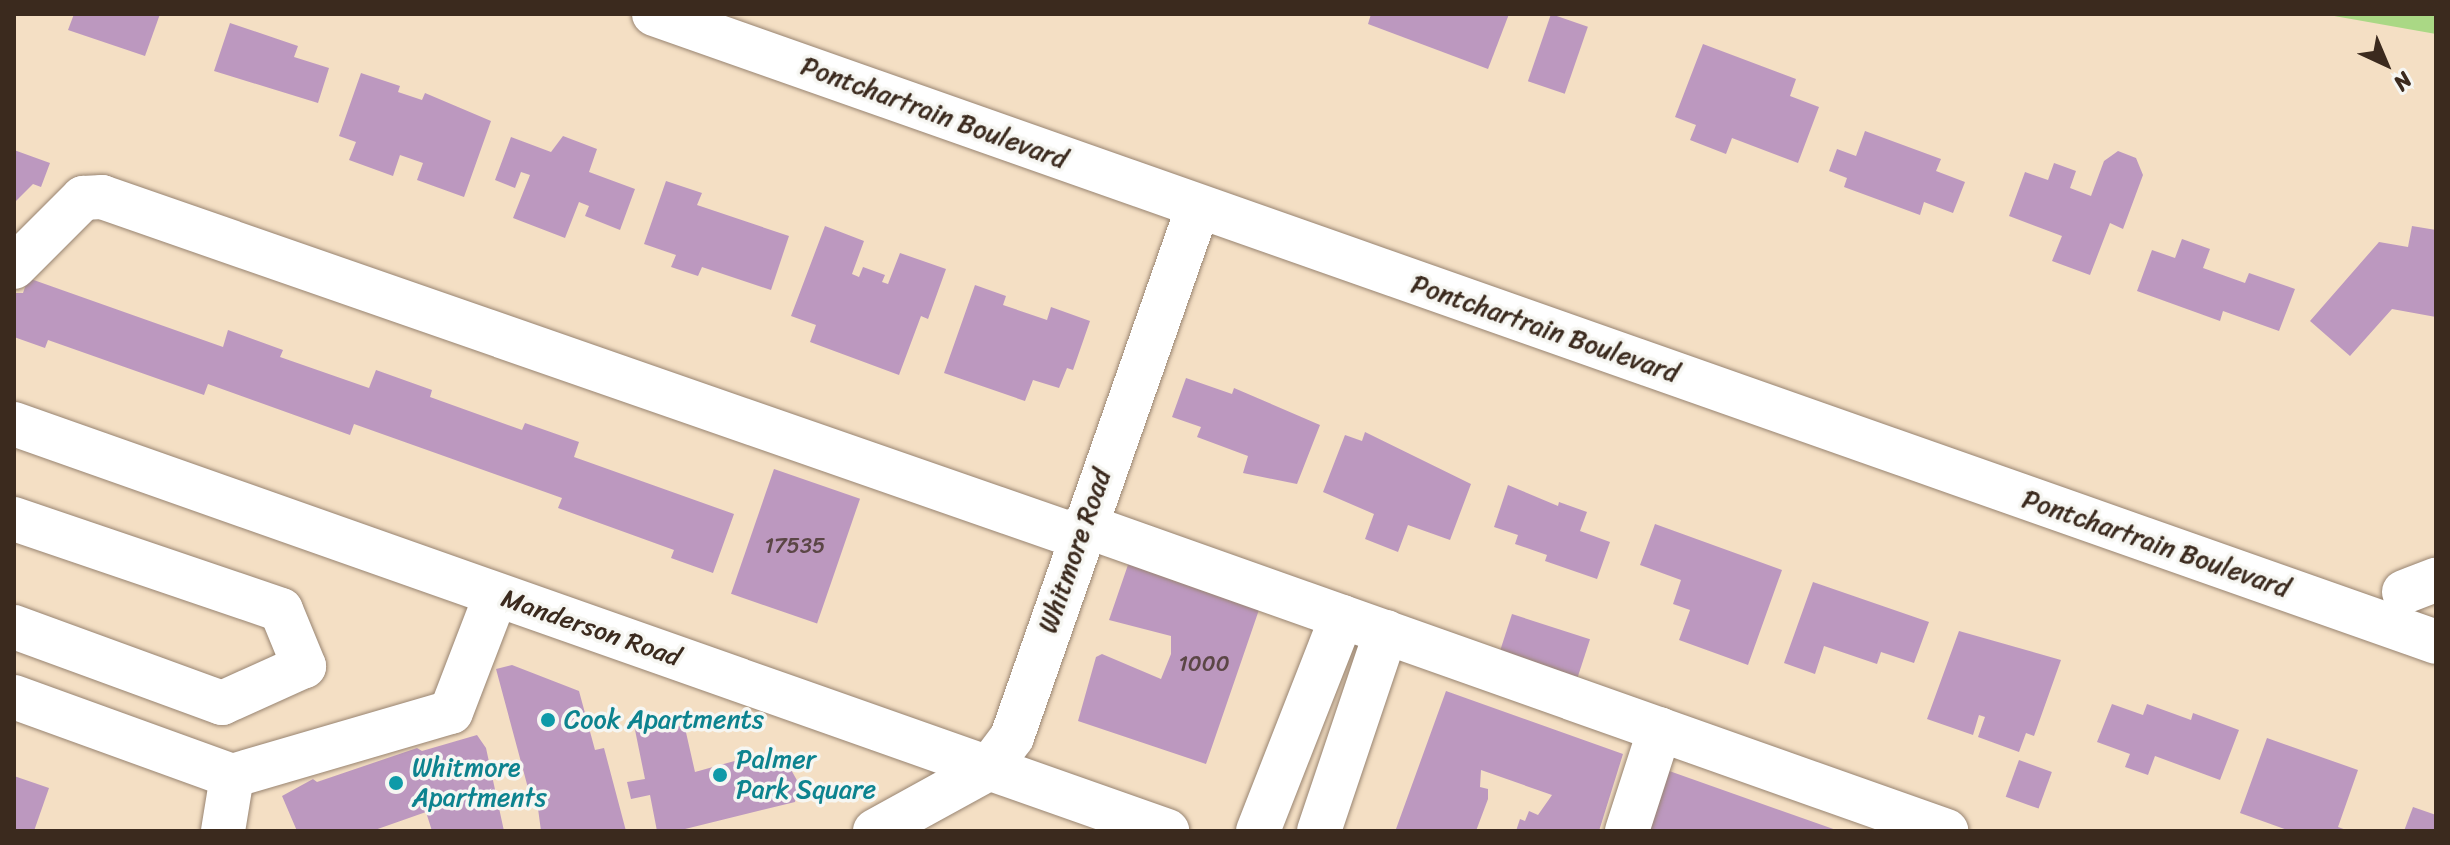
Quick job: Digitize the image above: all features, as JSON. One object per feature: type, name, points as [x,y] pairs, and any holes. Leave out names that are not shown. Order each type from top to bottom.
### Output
[{"type":"street","name":"Pontchartrain Boulevard","points":[[654,14],[2436,642]]},
{"type":"street","points":[[14,267],[83,198],[102,197],[1386,632],[1946,831]]},
{"type":"street","name":"Whitmore Road","points":[[875,831],[988,769],[1012,737],[1081,531],[1198,207]]},
{"type":"street","name":"Manderson Road","points":[[14,424],[988,769],[1104,820],[1167,831]]},
{"type":"street","points":[[14,519],[281,610],[304,666],[222,703],[14,627]]},
{"type":"street","points":[[14,697],[232,776],[451,712],[496,595]]},
{"type":"street","points":[[1258,831],[1342,617]]},
{"type":"street","points":[[1319,831],[1386,632]]},
{"type":"street","points":[[1627,831],[1660,729]]},
{"type":"street","points":[[223,831],[232,776]]},
{"type":"green space","points":[[2323,14],[2436,14],[2436,34]]},
{"type":"building","points":[[74,14],[160,14],[145,56],[68,30]]},
{"type":"building","points":[[1371,14],[1509,14],[1488,69],[1368,24]]},
{"type":"building","points":[[1551,14],[1588,27],[1565,94],[1528,81]]},
{"type":"building","points":[[230,23],[298,46],[294,57],[329,68],[318,103],[214,71]]},
{"type":"building","points":[[1703,44],[1796,79],[1790,96],[1819,107],[1798,163],[1732,138],[1726,154],[1690,140],[1696,125],[1675,117]]},
{"type":"building","points":[[361,73],[400,86],[398,92],[422,100],[425,93],[491,121],[464,197],[417,180],[423,163],[400,155],[393,176],[349,160],[356,142],[339,136]]},
{"type":"building","points":[[1865,131],[1941,159],[1936,171],[1965,182],[1953,213],[1924,202],[1920,215],[1844,187],[1847,178],[1829,171],[1837,149],[1856,156]]},
{"type":"building","points":[[563,136],[597,149],[589,172],[635,189],[620,230],[585,216],[589,206],[579,202],[565,238],[513,218],[530,175],[521,172],[515,188],[495,180],[511,137],[551,152]]},
{"type":"building","points":[[14,150],[50,163],[41,187],[33,184],[14,203]]},
{"type":"building","points":[[2118,151],[2136,158],[2143,175],[2123,229],[2110,223],[2090,275],[2052,261],[2062,236],[2009,216],[2025,172],[2048,180],[2054,163],[2076,171],[2070,188],[2091,196],[2104,161]]},
{"type":"building","points":[[666,181],[702,193],[697,205],[789,236],[771,290],[702,267],[698,276],[671,267],[676,255],[644,244]]},
{"type":"building","points":[[825,226],[864,241],[852,274],[859,277],[863,267],[885,275],[882,282],[888,284],[900,253],[946,269],[928,319],[921,316],[899,375],[810,342],[816,325],[791,316]]},
{"type":"building","points":[[2412,226],[2436,230],[2436,317],[2392,309],[2350,356],[2310,321],[2379,242],[2408,247]]},
{"type":"building","points":[[2182,239],[2210,249],[2203,268],[2245,283],[2249,273],[2295,289],[2279,331],[2223,311],[2220,321],[2137,291],[2152,250],[2175,258]]},
{"type":"building","points":[[28,278],[223,347],[228,330],[283,350],[280,357],[369,388],[376,370],[432,390],[430,397],[522,430],[525,423],[579,442],[574,457],[734,514],[713,573],[671,558],[674,550],[558,508],[562,498],[354,424],[350,435],[208,384],[204,395],[48,340],[45,348],[14,337],[14,293],[23,293]]},
{"type":"building","points":[[975,285],[1006,296],[1003,305],[1047,320],[1051,307],[1090,321],[1073,370],[1067,368],[1059,388],[1033,380],[1025,401],[944,373]]},
{"type":"building","points":[[1186,378],[1232,394],[1234,388],[1320,425],[1297,484],[1243,473],[1248,456],[1197,437],[1201,427],[1172,417]]},
{"type":"building","points":[[1365,432],[1471,484],[1450,540],[1408,525],[1398,552],[1365,539],[1374,514],[1323,492],[1345,435],[1362,441]]},
{"type":"building","points":[[774,469],[860,499],[817,623],[731,594]]},
{"type":"building","points":[[1508,485],[1558,506],[1559,502],[1587,512],[1580,531],[1610,542],[1597,579],[1545,561],[1547,555],[1515,544],[1518,535],[1494,527]]},
{"type":"building","points":[[1655,524],[1782,570],[1748,665],[1679,640],[1690,610],[1673,604],[1681,580],[1640,565]]},
{"type":"building","points":[[1130,559],[1262,601],[1206,764],[1078,721],[1096,657],[1102,654],[1161,679],[1171,654],[1171,636],[1109,620]]},
{"type":"building","points":[[1813,582],[1929,622],[1914,663],[1881,652],[1877,664],[1824,646],[1815,674],[1784,663]]},
{"type":"building","points":[[1512,614],[1590,639],[1577,679],[1499,654]]},
{"type":"building","points":[[1959,631],[2061,660],[2034,736],[2026,733],[2019,752],[1978,737],[1985,717],[1979,715],[1973,735],[1927,719]]},
{"type":"building","name":"Cook Apartments","points":[[512,665],[579,691],[595,750],[604,748],[626,831],[541,831],[535,786],[528,788],[496,669]]},
{"type":"building","points":[[1446,691],[1623,754],[1599,831],[1516,831],[1520,819],[1525,821],[1529,811],[1538,815],[1552,795],[1481,770],[1480,787],[1488,789],[1488,799],[1476,831],[1396,829]]},
{"type":"building","points":[[2112,704],[2143,715],[2147,704],[2191,720],[2193,713],[2239,730],[2220,780],[2155,756],[2148,775],[2125,767],[2130,754],[2097,742]]},
{"type":"building","name":"Palmer Park Square","points":[[650,716],[685,728],[695,772],[756,755],[763,755],[765,766],[789,766],[799,784],[795,802],[677,831],[657,831],[650,795],[631,799],[627,782],[645,779],[633,720]]},
{"type":"building","name":"Whitmore Apartments","points":[[477,735],[486,748],[504,831],[432,831],[426,812],[372,831],[297,831],[282,796],[313,779],[317,782],[417,748],[422,751]]},
{"type":"building","points":[[2267,738],[2358,770],[2338,827],[2349,831],[2290,831],[2240,813]]},
{"type":"building","points":[[2019,760],[2052,772],[2039,809],[2006,797]]},
{"type":"building","points":[[1658,767],[1839,831],[1636,831]]},
{"type":"building","points":[[14,776],[49,788],[34,831],[14,831]]},
{"type":"building","points":[[2413,807],[2436,815],[2436,831],[2404,831]]},
{"type":"place","name":"Cook Apartments","points":[[548,720]]},
{"type":"place","name":"Palmer Park Square","points":[[720,775]]},
{"type":"place","name":"Whitmore Apartments","points":[[396,783]]}]
